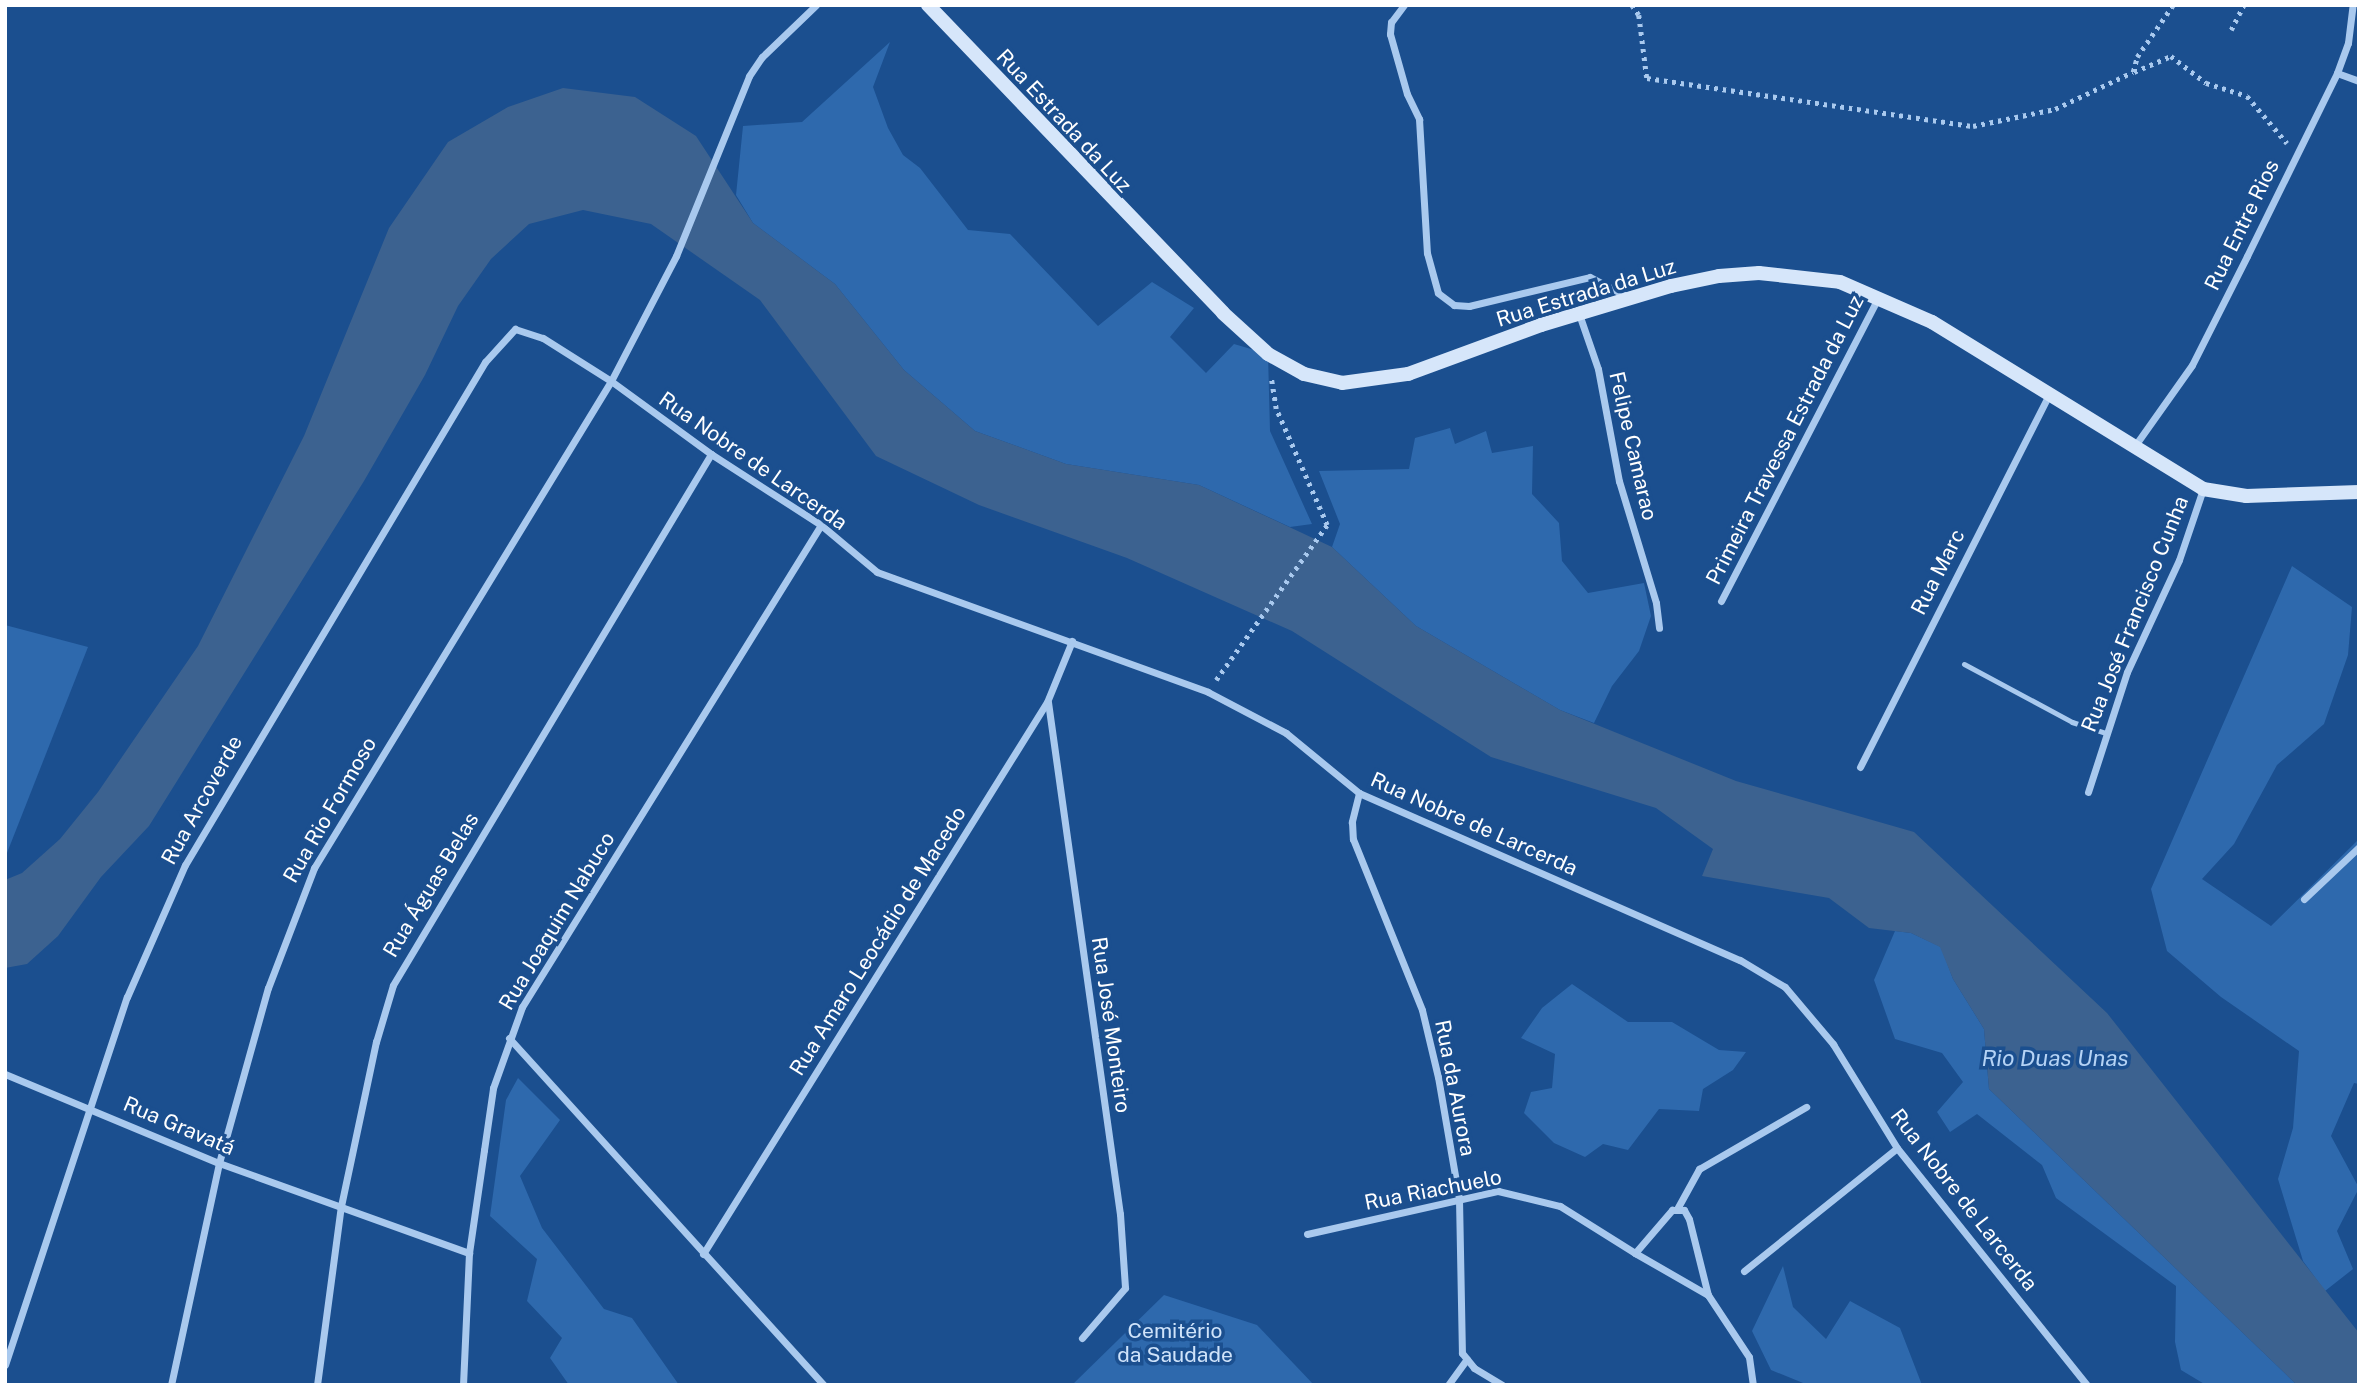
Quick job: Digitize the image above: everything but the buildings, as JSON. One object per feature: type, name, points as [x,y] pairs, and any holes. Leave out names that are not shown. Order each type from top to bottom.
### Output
[{"type":"main road","name":"Rua Estrada da Luz","points":[[928,5],[1145,236],[1268,355],[1304,374],[1342,383],[1408,374],[1579,314],[1695,281],[1759,273],[1840,282],[1879,296],[1932,322],[2203,489],[2246,496],[2359,492]]},
{"type":"street","name":"Rua Rio Formoso","points":[[171,1385],[219,1163],[268,988],[314,868],[611,381],[676,256],[718,146],[762,57],[816,5]]},
{"type":"street","points":[[1405,5],[1391,22],[1390,34],[1407,94],[1419,119],[1427,253],[1432,283],[1443,299],[1469,306],[1590,277],[1631,299]]},
{"type":"street","name":"Rua Entre Rios","points":[[2134,448],[2192,365],[2295,158],[2337,73],[2348,43],[2353,5]]},
{"type":"street","points":[[2337,73],[2359,80]]},
{"type":"street","name":"Primeira Travessa Estrada da Luz","points":[[1721,601],[1879,296]]},
{"type":"street","name":"Felipe Camarao","points":[[1579,314],[1598,369],[1619,481],[1656,603],[1659,628]]},
{"type":"street","name":"Rua Arcoverde","points":[[5,1365],[143,955],[212,812],[502,337],[515,329],[543,338]]},
{"type":"street","name":"Rua Nobre de Larcerda","points":[[543,338],[611,381],[710,454],[821,525],[862,563],[886,576],[1208,692],[1286,733],[1359,793],[1769,976],[1785,986],[1833,1044],[1897,1148],[2087,1385]]},
{"type":"street","name":"Rua Marc","points":[[1860,767],[2049,394]]},
{"type":"street","name":"Rua Águas Belas","points":[[317,1385],[341,1206],[376,1042],[400,971],[710,454]]},
{"type":"street","name":"Rua José Francisco Cunha","points":[[2088,792],[2126,672],[2179,559],[2203,489]]},
{"type":"street","name":"Rua Joaquim Nabuco","points":[[463,1385],[469,1253],[493,1088],[509,1038],[545,969],[821,525]]},
{"type":"street","name":"Rua Amaro Leocádio de Macedo","points":[[703,1254],[1047,702],[1072,641]]},
{"type":"street","name":"Rua José Monteiro","points":[[1047,702],[1120,1214],[1125,1288],[1082,1338]]},
{"type":"street","name":"Rua da Aurora","points":[[1359,793],[1352,822],[1353,839],[1422,1010],[1438,1077],[1459,1199],[1461,1335],[1466,1359]]},
{"type":"street","points":[[2304,899],[2359,847]]},
{"type":"street","points":[[509,1038],[824,1385]]},
{"type":"street","name":"Rua Gravatá","points":[[5,1074],[93,1108],[219,1163],[469,1253]]},
{"type":"street","points":[[1677,1209],[1699,1169],[1806,1107]]},
{"type":"street","points":[[1744,1271],[1897,1148]]},
{"type":"street","name":"Rua Riachuelo","points":[[1307,1234],[1498,1191],[1535,1197],[1560,1206],[1708,1295]]},
{"type":"street","points":[[1635,1253],[1669,1212],[1684,1210],[1689,1219],[1708,1295],[1749,1357],[1753,1385]]},
{"type":"street","points":[[1448,1385],[1466,1359],[1502,1385]]},
{"type":"lane","points":[[1964,664],[2072,722],[2105,733]]},
{"type":"path","points":[[1632,5],[1639,15],[1647,78],[1973,126],[2012,121],[2055,109],[2171,56],[2206,83],[2247,96],[2276,125],[2295,158]]},
{"type":"path","points":[[2133,72],[2137,57],[2173,5]]},
{"type":"path","points":[[2231,30],[2244,5]]},
{"type":"path","points":[[1208,692],[1327,525],[1276,409],[1268,355]]},
{"type":"green space","points":[[890,42],[873,87],[888,128],[903,155],[920,168],[968,230],[1010,234],[1098,326],[1152,282],[1194,308],[1170,337],[1206,373],[1234,344],[1268,354],[1270,431],[1312,524],[1290,527],[1199,485],[1066,464],[975,431],[904,370],[835,284],[753,223],[736,195],[743,126],[802,122]]},
{"type":"green space","points":[[1450,428],[1455,444],[1486,431],[1492,453],[1533,446],[1532,494],[1559,523],[1562,561],[1588,593],[1644,583],[1651,616],[1639,651],[1612,686],[1594,723],[1560,710],[1416,626],[1332,547],[1340,524],[1319,471],[1409,469],[1415,438]]},
{"type":"green space","points":[[2292,566],[2352,607],[2348,655],[2324,724],[2277,765],[2234,844],[2202,879],[2271,926],[2359,839],[2359,1084],[2354,1083],[2331,1136],[2359,1188],[2337,1231],[2353,1269],[2325,1291],[2303,1261],[2278,1179],[2293,1128],[2299,1051],[2221,997],[2167,951],[2151,889]]},
{"type":"green space","points":[[5,625],[88,647],[5,858]]},
{"type":"green space","points":[[1895,931],[1911,933],[1941,947],[1953,979],[1984,1029],[1989,1089],[2297,1385],[2206,1385],[2181,1370],[2175,1342],[2176,1286],[2056,1198],[2042,1165],[1977,1114],[1950,1132],[1937,1112],[1963,1082],[1942,1053],[1895,1039],[1874,980]]},
{"type":"green space","points":[[1572,984],[1628,1022],[1672,1022],[1719,1050],[1746,1052],[1733,1070],[1703,1089],[1699,1111],[1659,1109],[1628,1150],[1603,1144],[1585,1157],[1554,1143],[1524,1113],[1531,1092],[1552,1088],[1555,1054],[1521,1038],[1542,1008]]},
{"type":"green space","points":[[518,1078],[560,1120],[520,1176],[542,1228],[604,1309],[632,1318],[679,1385],[569,1385],[550,1358],[562,1338],[527,1301],[537,1259],[490,1216],[506,1100]]},
{"type":"green space","points":[[1783,1266],[1793,1307],[1826,1339],[1850,1301],[1900,1328],[1922,1385],[1808,1385],[1771,1370],[1752,1331]]},
{"type":"green space","name":"Cemitério da Saudade","points":[[1164,1295],[1257,1325],[1314,1385],[1072,1385]]},
{"type":"water","name":"Rio Duas Unas","points":[[563,88],[635,97],[696,136],[753,223],[835,284],[904,370],[975,431],[1066,464],[1199,485],[1332,547],[1416,626],[1560,710],[1736,781],[1914,832],[2107,1013],[2359,1333],[2359,1385],[2297,1385],[1989,1089],[1984,1029],[1953,979],[1940,947],[1911,933],[1869,928],[1829,898],[1702,876],[1713,849],[1656,808],[1491,757],[1292,631],[1127,558],[979,505],[876,456],[760,300],[651,224],[583,210],[529,224],[491,259],[458,306],[425,375],[364,481],[149,826],[101,877],[58,936],[27,964],[5,968],[5,880],[22,873],[60,839],[98,792],[198,646],[304,436],[389,228],[448,142],[508,107]]}]
